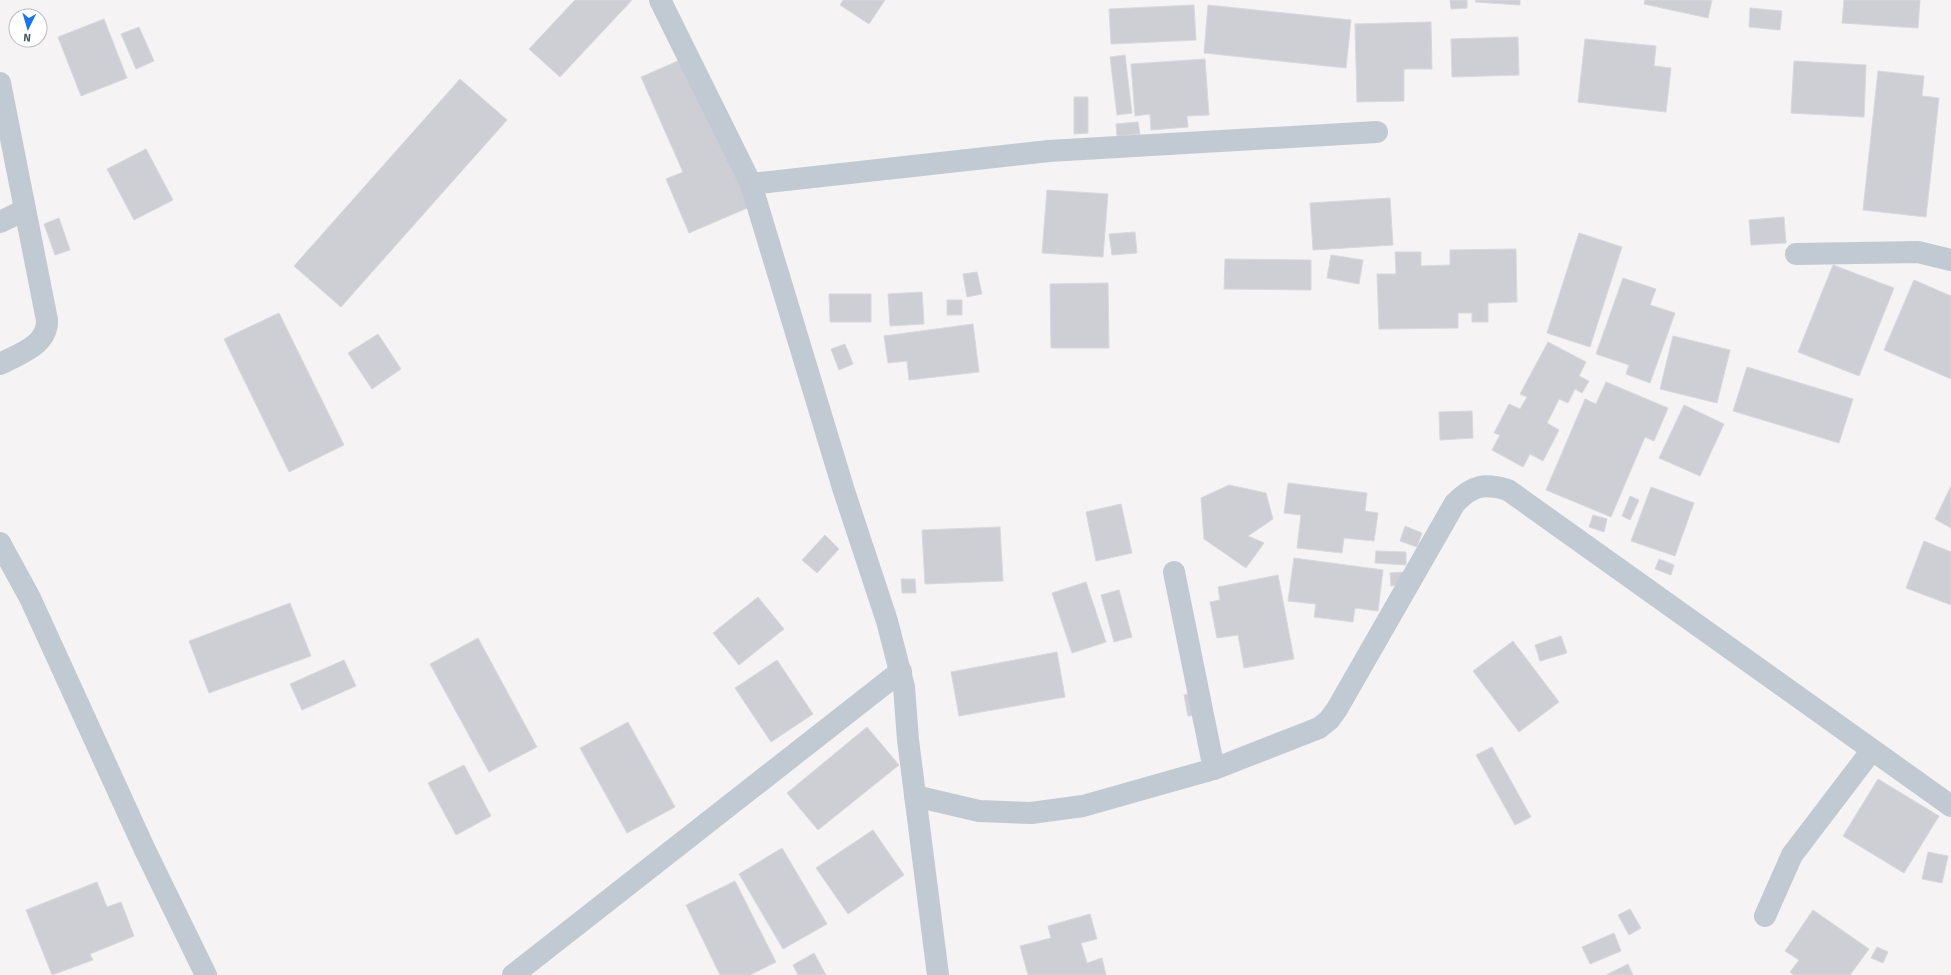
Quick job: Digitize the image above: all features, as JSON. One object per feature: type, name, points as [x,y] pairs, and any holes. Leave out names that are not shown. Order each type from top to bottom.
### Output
[{"type":"street","points":[[660,0],[751,184],[901,671],[938,975]]},
{"type":"street","points":[[0,83],[48,329],[37,344],[0,364]]},
{"type":"street","points":[[751,184],[1049,151],[1377,132]]},
{"type":"street","points":[[0,222],[25,210]]},
{"type":"street","points":[[1796,254],[1918,252],[1951,260]]},
{"type":"street","points":[[916,796],[979,811],[1031,813],[1083,806],[1214,769],[1319,728],[1329,720],[1455,503],[1465,493],[1479,486],[1493,485],[1508,490],[1951,806]]},
{"type":"street","points":[[0,543],[30,598],[145,850],[206,975]]},
{"type":"street","points":[[1174,572],[1214,769]]},
{"type":"street","points":[[513,975],[901,671]]},
{"type":"street","points":[[1764,916],[1792,855],[1872,750]]},
{"type":"building","points":[[575,0],[632,0],[560,77],[529,49]]},
{"type":"building","points":[[843,0],[885,0],[869,24],[840,5]]},
{"type":"building","points":[[1450,0],[1467,0],[1467,8],[1451,9]]},
{"type":"building","points":[[1476,0],[1520,0],[1520,5],[1475,2]]},
{"type":"building","points":[[1645,0],[1712,0],[1708,18],[1644,4]]},
{"type":"building","points":[[1844,0],[1920,0],[1918,28],[1842,23]]},
{"type":"building","points":[[1194,5],[1196,40],[1111,44],[1109,9]]},
{"type":"building","points":[[1208,5],[1351,20],[1346,68],[1204,53]]},
{"type":"building","points":[[1750,8],[1782,11],[1780,30],[1749,27]]},
{"type":"building","points":[[104,19],[127,78],[81,96],[58,37]]},
{"type":"building","points":[[1431,22],[1432,69],[1404,69],[1404,101],[1357,102],[1355,24]]},
{"type":"building","points":[[139,27],[154,61],[136,69],[121,34]]},
{"type":"building","points":[[1518,37],[1519,75],[1452,77],[1451,39]]},
{"type":"building","points":[[1585,39],[1656,46],[1654,66],[1671,68],[1666,112],[1578,102]]},
{"type":"building","points":[[1125,55],[1132,113],[1117,115],[1110,57]]},
{"type":"building","points":[[687,57],[752,206],[689,233],[666,179],[683,172],[641,77]]},
{"type":"building","points":[[1205,59],[1209,115],[1187,116],[1188,127],[1151,130],[1150,114],[1135,116],[1131,64]]},
{"type":"building","points":[[1794,61],[1866,65],[1864,117],[1791,113]]},
{"type":"building","points":[[1878,71],[1924,76],[1922,96],[1939,98],[1926,217],[1863,210]]},
{"type":"building","points":[[460,79],[507,120],[341,307],[294,266]]},
{"type":"building","points":[[1074,97],[1088,97],[1088,133],[1074,134]]},
{"type":"building","points":[[1138,122],[1140,134],[1117,136],[1116,124]]},
{"type":"building","points":[[146,149],[173,200],[134,220],[107,169]]},
{"type":"building","points":[[1047,190],[1108,194],[1103,257],[1042,253]]},
{"type":"building","points":[[1390,198],[1393,245],[1313,250],[1310,203]]},
{"type":"building","points":[[1784,217],[1786,243],[1751,245],[1749,220]]},
{"type":"building","points":[[59,218],[70,250],[55,255],[44,224]]},
{"type":"building","points":[[1135,232],[1137,253],[1112,255],[1109,234]]},
{"type":"building","points":[[1579,233],[1622,247],[1590,347],[1547,333]]},
{"type":"building","points":[[1516,249],[1517,302],[1488,303],[1488,322],[1472,322],[1472,313],[1458,313],[1458,328],[1379,329],[1377,274],[1396,274],[1395,252],[1421,252],[1421,266],[1450,265],[1450,250]]},
{"type":"building","points":[[1331,255],[1363,260],[1359,284],[1327,278]]},
{"type":"building","points":[[1225,259],[1311,260],[1311,290],[1224,289]]},
{"type":"building","points":[[1833,265],[1894,288],[1859,376],[1798,352]]},
{"type":"building","points":[[977,272],[982,294],[967,297],[963,274]]},
{"type":"building","points":[[1623,278],[1656,289],[1650,305],[1675,313],[1650,383],[1626,374],[1629,365],[1596,354]]},
{"type":"building","points":[[1914,280],[1951,296],[1951,379],[1884,350]]},
{"type":"building","points":[[1108,283],[1109,348],[1051,348],[1050,284]]},
{"type":"building","points":[[922,292],[924,324],[890,326],[888,294]]},
{"type":"building","points":[[829,294],[871,294],[871,322],[830,322]]},
{"type":"building","points":[[947,300],[962,300],[962,315],[947,315]]},
{"type":"building","points":[[279,313],[344,445],[289,472],[224,339]]},
{"type":"building","points":[[973,324],[979,372],[909,380],[907,361],[888,363],[884,336]]},
{"type":"building","points":[[378,334],[401,369],[372,389],[348,353]]},
{"type":"building","points":[[1673,336],[1730,350],[1717,403],[1660,389]]},
{"type":"building","points":[[1548,342],[1586,362],[1579,376],[1589,381],[1582,393],[1575,389],[1568,403],[1559,399],[1547,423],[1559,430],[1543,461],[1530,454],[1523,467],[1492,450],[1500,435],[1494,433],[1509,404],[1520,409],[1527,397],[1520,394]]},
{"type":"building","points":[[845,344],[853,364],[839,370],[831,349]]},
{"type":"building","points":[[1747,367],[1853,399],[1839,443],[1733,411]]},
{"type":"building","points":[[1606,382],[1668,408],[1654,441],[1645,437],[1611,517],[1546,490],[1585,399],[1596,404]]},
{"type":"building","points":[[1684,405],[1724,424],[1700,476],[1659,458]]},
{"type":"building","points":[[1472,411],[1473,438],[1440,440],[1439,412]]},
{"type":"building","points":[[1288,483],[1367,493],[1365,511],[1378,513],[1374,541],[1344,538],[1342,553],[1297,548],[1301,515],[1284,513]]},
{"type":"building","points":[[1229,485],[1266,493],[1273,519],[1248,536],[1264,543],[1246,568],[1204,539],[1201,498]]},
{"type":"building","points":[[1951,486],[1951,528],[1935,519]]},
{"type":"building","points":[[1651,487],[1694,503],[1675,556],[1631,541]]},
{"type":"building","points":[[1630,496],[1639,500],[1630,520],[1622,516]]},
{"type":"building","points":[[1121,504],[1132,553],[1096,561],[1086,512]]},
{"type":"building","points":[[1593,515],[1607,519],[1604,532],[1589,527]]},
{"type":"building","points":[[1405,526],[1422,533],[1417,547],[1400,541]]},
{"type":"building","points":[[1000,527],[1003,581],[925,584],[922,530]]},
{"type":"building","points":[[825,535],[839,549],[817,573],[802,560]]},
{"type":"building","points":[[1924,541],[1951,552],[1951,605],[1906,588]]},
{"type":"building","points":[[1376,551],[1406,552],[1406,565],[1375,563]]},
{"type":"building","points":[[1294,558],[1383,570],[1378,611],[1355,608],[1353,622],[1314,617],[1316,604],[1288,601]]},
{"type":"building","points":[[1659,559],[1674,565],[1671,575],[1655,569]]},
{"type":"building","points":[[1403,572],[1404,585],[1391,586],[1390,573]]},
{"type":"building","points":[[1278,575],[1294,659],[1244,668],[1238,635],[1217,638],[1210,602],[1220,600],[1218,587]]},
{"type":"building","points":[[901,579],[915,579],[916,593],[902,593]]},
{"type":"building","points":[[1086,582],[1106,642],[1072,653],[1052,593]]},
{"type":"building","points":[[1119,590],[1132,637],[1114,642],[1101,595]]},
{"type":"building","points":[[758,597],[784,629],[739,665],[713,633]]},
{"type":"building","points":[[290,603],[311,656],[209,693],[189,641]]},
{"type":"building","points":[[1561,636],[1567,653],[1540,661],[1535,645]]},
{"type":"building","points":[[478,638],[537,747],[489,772],[430,664]]},
{"type":"building","points":[[1513,641],[1559,702],[1519,732],[1473,671]]},
{"type":"building","points":[[1057,652],[1065,697],[959,716],[951,672]]},
{"type":"building","points":[[344,660],[356,686],[302,710],[290,684]]},
{"type":"building","points":[[777,660],[813,714],[771,742],[735,688]]},
{"type":"building","points":[[1197,693],[1200,715],[1188,716],[1184,695]]},
{"type":"building","points":[[628,722],[675,807],[627,833],[580,748]]},
{"type":"building","points":[[867,727],[899,765],[818,830],[787,793]]},
{"type":"building","points":[[1492,747],[1531,817],[1515,825],[1476,755]]},
{"type":"building","points":[[464,765],[491,816],[456,835],[428,783]]},
{"type":"building","points":[[1878,779],[1939,816],[1904,873],[1843,836]]},
{"type":"building","points":[[873,830],[904,875],[848,914],[816,868]]},
{"type":"building","points":[[782,848],[827,924],[783,949],[739,874]]},
{"type":"building","points":[[1928,852],[1948,856],[1942,883],[1922,879]]},
{"type":"building","points":[[735,881],[776,962],[750,975],[720,975],[686,905]]},
{"type":"building","points":[[97,882],[107,907],[121,902],[134,936],[90,954],[93,960],[52,975],[26,910]]},
{"type":"building","points":[[1630,909],[1641,928],[1629,935],[1618,915]]},
{"type":"building","points":[[1813,910],[1869,949],[1850,975],[1794,975],[1790,972],[1799,960],[1785,951]]},
{"type":"building","points":[[1090,914],[1097,939],[1081,943],[1087,963],[1102,958],[1106,975],[1028,975],[1020,946],[1051,938],[1048,926]]},
{"type":"building","points":[[1614,933],[1621,951],[1590,964],[1582,947]]},
{"type":"building","points":[[1877,947],[1888,952],[1883,963],[1871,958]]},
{"type":"building","points":[[814,953],[826,975],[798,975],[793,965]]},
{"type":"building","points":[[1628,964],[1633,975],[1606,975]]}]
